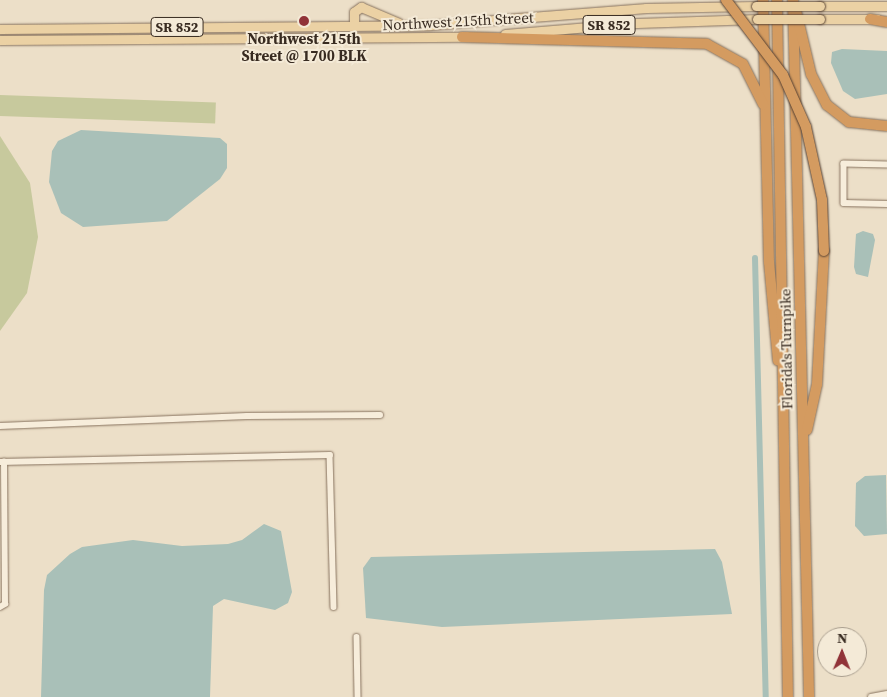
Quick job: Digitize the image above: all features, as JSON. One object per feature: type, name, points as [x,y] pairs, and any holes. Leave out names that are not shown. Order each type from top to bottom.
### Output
[{"type":"highway","points":[[726,0],[782,75],[806,127],[822,200],[824,251],[817,384],[803,446]]},
{"type":"highway","name":"Florida's Turnpike","points":[[777,0],[785,403],[788,697]]},
{"type":"highway","points":[[793,2],[802,25],[811,74],[826,105],[849,122],[887,126]]},
{"type":"highway","name":"Florida's Turnpike","points":[[793,2],[808,697]]},
{"type":"highway","points":[[760,3],[766,112],[772,316],[785,403]]},
{"type":"highway","points":[[870,19],[887,21]]},
{"type":"highway","points":[[462,37],[707,44],[731,54],[747,69],[766,112]]},
{"type":"main road","name":"Northwest 215th Street","points":[[0,29],[406,26],[760,3],[820,6],[887,6]]},
{"type":"main road","points":[[354,26],[354,12],[361,8],[406,26]]},
{"type":"main road","name":"Northwest 215th Street","points":[[0,40],[462,37],[637,23],[757,19],[870,19]]},
{"type":"street","points":[[887,165],[844,164],[844,203],[887,204]]},
{"type":"street","points":[[0,426],[247,416],[380,416]]},
{"type":"street","points":[[0,607],[5,604],[2,462],[330,455],[334,607]]},
{"type":"street","points":[[357,637],[358,697]]},
{"type":"street","points":[[871,697],[887,694]]},
{"type":"green space","points":[[0,95],[216,103],[215,124],[0,116]]},
{"type":"green space","points":[[0,136],[30,183],[38,237],[27,293],[0,331]]},
{"type":"water","points":[[842,49],[887,51],[887,94],[855,99],[843,91],[831,63],[832,52]]},
{"type":"water","points":[[81,130],[220,138],[227,144],[227,168],[220,179],[167,221],[83,227],[61,213],[49,182],[52,151],[58,141]]},
{"type":"water","points":[[863,231],[873,234],[875,240],[868,277],[856,274],[854,267],[856,234]]},
{"type":"water","points":[[886,475],[887,534],[864,536],[855,526],[856,483],[865,476]]},
{"type":"water","points":[[264,524],[281,531],[292,592],[288,603],[275,610],[224,599],[213,606],[210,697],[41,697],[44,590],[47,575],[70,554],[82,547],[133,540],[182,546],[228,544],[242,540]]},
{"type":"water","points":[[715,549],[722,562],[732,614],[442,627],[366,618],[363,568],[371,557]]},
{"type":"waterway","points":[[755,258],[766,697]]},
{"type":"place","name":"Northwest 215th Street @ 1700 BLK","points":[[304,21]]}]
